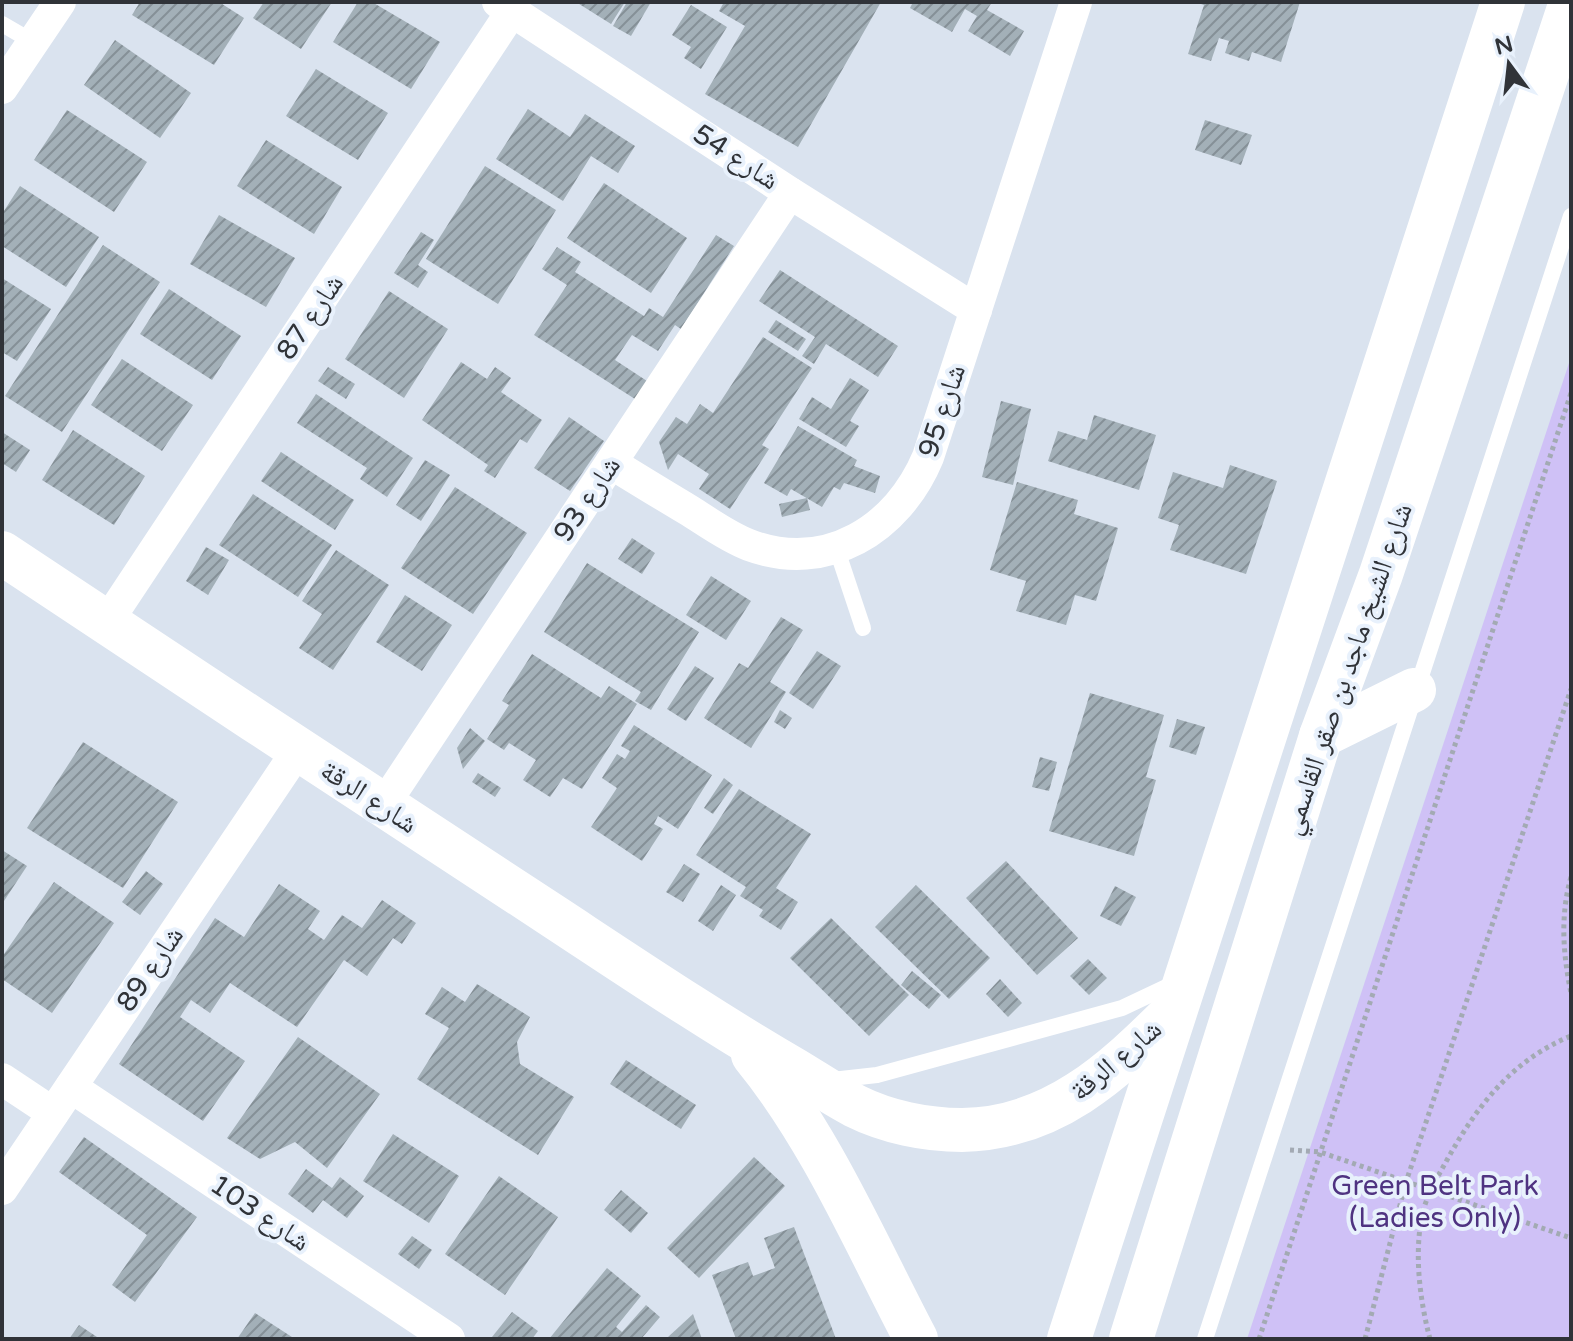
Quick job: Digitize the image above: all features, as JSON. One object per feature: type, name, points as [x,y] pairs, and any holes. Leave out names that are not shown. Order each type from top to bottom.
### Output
[{"type":"main road","name":"شارع الشيخ ماجد بن صقر القاسمي","points":[[1069,1339],[1503,2]]},
{"type":"main road","name":"شارع الشيخ ماجد بن صقر القاسمي","points":[[1131,1339],[1321,736],[1381,574],[1571,2]]},
{"type":"main road","points":[[1355,464],[1366,455],[1373,455],[1380,458],[1387,469],[1371,537],[1372,557],[1381,574]]},
{"type":"main road","name":"شارع الرقة","points":[[2,553],[739,1037],[855,1106],[907,1124],[961,1130],[1001,1126],[1042,1114],[1071,1100],[1125,1059],[1184,990]]},
{"type":"main road","points":[[1321,736],[1414,690]]},
{"type":"main road","name":"شارع الرقة","points":[[739,1037],[767,1072],[807,1134],[916,1339]]},
{"type":"street","points":[[3,86],[60,2]]},
{"type":"street","name":"شارع 95","points":[[611,463],[733,538],[753,546],[795,553],[836,547],[876,528],[908,497],[919,478],[1076,2]]},
{"type":"street","name":"شارع 54","points":[[505,6],[790,193],[976,310]]},
{"type":"street","name":"شارع 87","points":[[107,622],[505,6]]},
{"type":"street","name":"شارع 93","points":[[383,806],[790,193]]},
{"type":"street","name":"شارع 89","points":[[2,1189],[298,750]]},
{"type":"street","points":[[2,1079],[53,1113]]},
{"type":"street","name":"شارع 103","points":[[71,1087],[449,1339]]},
{"type":"lane","points":[[2,24],[33,42]]},
{"type":"lane","points":[[1205,1339],[1571,216]]},
{"type":"lane","points":[[836,547],[863,628]]},
{"type":"lane","points":[[807,1077],[842,1080],[877,1075],[1122,1008],[1168,988],[1184,990]]},
{"type":"path","points":[[1259,1339],[1571,393]]},
{"type":"path","points":[[1365,1339],[1406,1182],[1571,689]]},
{"type":"path","points":[[1571,877],[1564,916],[1564,945],[1571,993]]},
{"type":"path","points":[[1430,1339],[1422,1300],[1419,1244],[1422,1216],[1431,1189],[1468,1122],[1499,1084],[1539,1053],[1571,1036]]},
{"type":"path","points":[[1267,1149],[1320,1152],[1571,1238]]},
{"type":"green space","name":"Green Belt Park (Ladies Only)","points":[[1571,357],[1571,1339],[1247,1339]]},
{"type":"building","points":[[140,2],[219,2],[244,18],[214,65],[132,15]]},
{"type":"building","points":[[264,2],[332,2],[301,49],[253,18]]},
{"type":"building","points":[[358,2],[372,2],[440,42],[411,89],[333,42]]},
{"type":"building","points":[[576,2],[625,2],[611,24]]},
{"type":"building","points":[[627,2],[651,2],[631,36],[613,26]]},
{"type":"building","points":[[724,2],[881,2],[798,147],[705,94],[745,26],[719,11]]},
{"type":"building","points":[[913,2],[992,2],[987,10],[1024,31],[1010,56],[968,31],[977,16],[965,9],[952,32],[910,8]]},
{"type":"building","points":[[1195,2],[1300,2],[1281,62],[1252,52],[1249,61],[1225,53],[1229,41],[1219,38],[1211,61],[1188,54],[1204,5]]},
{"type":"building","points":[[691,5],[727,27],[701,69],[684,58],[691,47],[672,35]]},
{"type":"building","points":[[115,40],[191,93],[160,138],[84,85]]},
{"type":"building","points":[[316,69],[388,113],[358,160],[286,116]]},
{"type":"building","points":[[528,109],[570,137],[585,114],[635,146],[618,173],[591,156],[563,201],[496,159]]},
{"type":"building","points":[[67,110],[147,162],[114,212],[34,160]]},
{"type":"building","points":[[1205,120],[1252,135],[1241,165],[1195,150]]},
{"type":"building","points":[[266,140],[342,187],[314,234],[237,186]]},
{"type":"building","points":[[485,166],[556,210],[498,304],[426,259]]},
{"type":"building","points":[[604,183],[687,238],[651,293],[567,238]]},
{"type":"building","points":[[20,186],[99,237],[66,287],[2,246],[2,214]]},
{"type":"building","points":[[219,215],[295,258],[266,307],[190,264]]},
{"type":"building","points":[[421,232],[434,240],[418,265],[428,272],[418,288],[394,273]]},
{"type":"building","points":[[716,235],[734,246],[681,329],[675,325],[658,351],[632,335],[615,360],[647,381],[635,399],[534,335],[567,285],[542,269],[557,247],[581,262],[575,272],[644,316],[649,308],[663,317]]},
{"type":"building","points":[[103,245],[160,282],[62,432],[5,396]]},
{"type":"building","points":[[780,270],[898,346],[878,377],[826,344],[814,364],[802,356],[815,337],[759,301]]},
{"type":"building","points":[[2,278],[51,309],[17,361],[2,352]]},
{"type":"building","points":[[169,289],[241,336],[212,380],[140,334]]},
{"type":"building","points":[[389,291],[448,329],[404,398],[345,359]]},
{"type":"building","points":[[776,320],[806,339],[798,351],[768,332]]},
{"type":"building","points":[[763,337],[812,368],[762,445],[769,449],[730,509],[699,489],[709,474],[678,454],[668,470],[659,442],[676,417],[687,424],[700,404],[713,413]]},
{"type":"building","points":[[122,359],[193,405],[162,451],[91,405]]},
{"type":"building","points":[[461,362],[487,379],[495,367],[511,378],[501,392],[542,420],[527,443],[520,439],[495,478],[484,471],[488,465],[422,420]]},
{"type":"building","points":[[328,367],[355,384],[346,399],[318,381]]},
{"type":"building","points":[[850,378],[869,390],[850,421],[859,426],[846,447],[799,419],[812,397],[831,409]]},
{"type":"building","points":[[316,394],[413,458],[387,497],[360,479],[367,468],[297,423]]},
{"type":"building","points":[[1001,401],[1031,409],[1013,485],[982,477]]},
{"type":"building","points":[[1094,415],[1156,435],[1139,490],[1048,461],[1058,431],[1087,440]]},
{"type":"building","points":[[569,417],[604,441],[570,491],[534,468]]},
{"type":"building","points":[[798,426],[857,460],[854,466],[880,476],[875,493],[844,483],[840,490],[834,487],[822,507],[791,489],[787,496],[764,483]]},
{"type":"building","points":[[73,430],[145,476],[114,525],[42,480]]},
{"type":"building","points":[[2,432],[30,450],[16,472],[2,463]]},
{"type":"building","points":[[281,452],[354,500],[335,530],[261,481]]},
{"type":"building","points":[[425,460],[450,475],[421,521],[396,505]]},
{"type":"building","points":[[1230,465],[1277,481],[1246,574],[1170,550],[1179,525],[1158,518],[1173,472],[1223,488]]},
{"type":"building","points":[[1017,482],[1078,500],[1074,514],[1118,528],[1096,601],[1075,595],[1066,625],[1016,611],[1026,581],[990,570]]},
{"type":"building","points":[[455,487],[527,533],[473,614],[401,568]]},
{"type":"building","points":[[253,494],[332,545],[298,597],[219,545]]},
{"type":"building","points":[[807,498],[810,510],[782,517],[779,504]]},
{"type":"building","points":[[632,538],[655,553],[642,574],[618,559]]},
{"type":"building","points":[[206,547],[229,560],[208,595],[186,581]]},
{"type":"building","points":[[336,550],[389,585],[333,670],[299,648],[322,614],[302,601]]},
{"type":"building","points":[[587,563],[699,632],[651,710],[635,701],[641,692],[544,632]]},
{"type":"building","points":[[711,576],[751,601],[726,640],[686,615]]},
{"type":"building","points":[[405,595],[452,625],[422,671],[376,642]]},
{"type":"building","points":[[781,617],[803,630],[770,682],[786,692],[751,748],[704,718],[739,663],[748,668]]},
{"type":"building","points":[[817,651],[841,666],[813,709],[789,693]]},
{"type":"building","points":[[532,654],[601,698],[609,686],[637,704],[582,789],[563,778],[550,797],[523,780],[536,760],[509,743],[504,750],[487,739],[509,705],[502,701]]},
{"type":"building","points":[[695,666],[714,678],[686,721],[667,709]]},
{"type":"building","points":[[1090,693],[1164,715],[1146,777],[1156,780],[1134,856],[1049,831]]},
{"type":"building","points":[[780,710],[792,718],[785,729],[774,722]]},
{"type":"building","points":[[1177,719],[1205,727],[1196,755],[1169,747]]},
{"type":"building","points":[[634,725],[712,775],[678,829],[658,816],[654,824],[663,829],[642,861],[591,827],[617,788],[602,778],[617,754],[625,759],[630,751],[621,746]]},
{"type":"building","points":[[470,728],[485,741],[463,769],[457,748]]},
{"type":"building","points":[[83,742],[178,802],[123,888],[27,828]]},
{"type":"building","points":[[1040,757],[1057,762],[1049,791],[1032,787]]},
{"type":"building","points":[[478,773],[501,788],[495,797],[472,782]]},
{"type":"building","points":[[724,778],[733,785],[713,814],[704,808]]},
{"type":"building","points":[[739,789],[811,834],[776,888],[798,902],[781,930],[759,916],[763,910],[740,896],[746,887],[696,855]]},
{"type":"building","points":[[2,850],[27,866],[2,904]]},
{"type":"building","points":[[1006,861],[1078,938],[1037,975],[966,898]]},
{"type":"building","points":[[684,864],[700,874],[683,902],[666,892]]},
{"type":"building","points":[[146,871],[163,884],[140,915],[122,902]]},
{"type":"building","points":[[54,882],[114,923],[52,1013],[2,979],[2,957]]},
{"type":"building","points":[[279,884],[320,911],[308,929],[324,940],[342,915],[362,928],[382,900],[416,923],[402,944],[393,938],[367,976],[344,960],[297,1027],[230,983],[210,1013],[191,1000],[180,1017],[245,1061],[203,1121],[119,1064],[215,918],[244,937]]},
{"type":"building","points":[[721,885],[736,895],[713,931],[698,921]]},
{"type":"building","points":[[916,885],[990,958],[949,999],[875,927]]},
{"type":"building","points":[[1115,886],[1136,897],[1121,926],[1100,916]]},
{"type":"building","points":[[831,918],[909,995],[869,1036],[790,958]]},
{"type":"building","points":[[1088,959],[1107,978],[1089,995],[1070,976]]},
{"type":"building","points":[[912,971],[941,995],[929,1009],[901,985]]},
{"type":"building","points":[[1000,979],[1022,1003],[1008,1017],[986,994]]},
{"type":"building","points":[[477,984],[530,1017],[517,1042],[520,1064],[574,1097],[538,1155],[417,1079],[449,1028],[425,1014],[442,987],[465,1002]]},
{"type":"building","points":[[298,1037],[380,1094],[327,1168],[295,1142],[260,1159],[227,1138]]},
{"type":"building","points":[[626,1060],[696,1105],[681,1129],[610,1084]]},
{"type":"building","points":[[393,1134],[459,1176],[429,1223],[363,1181]]},
{"type":"building","points":[[84,1137],[197,1217],[135,1302],[112,1285],[147,1235],[59,1172]]},
{"type":"building","points":[[754,1157],[785,1186],[699,1278],[667,1248]]},
{"type":"building","points":[[306,1169],[332,1188],[340,1177],[364,1196],[347,1218],[323,1200],[313,1213],[288,1194]]},
{"type":"building","points":[[499,1176],[558,1217],[505,1295],[445,1254]]},
{"type":"building","points":[[621,1190],[648,1213],[631,1233],[604,1210]]},
{"type":"building","points":[[794,1227],[836,1339],[736,1339],[712,1275],[748,1262],[753,1276],[775,1268],[764,1238]]},
{"type":"building","points":[[412,1236],[432,1250],[419,1269],[398,1254]]},
{"type":"building","points":[[607,1268],[641,1296],[616,1327],[622,1332],[646,1305],[660,1317],[641,1339],[549,1339]]},
{"type":"building","points":[[512,1312],[538,1331],[532,1339],[492,1337]]},
{"type":"building","points":[[255,1313],[295,1339],[237,1339]]},
{"type":"building","points":[[693,1314],[702,1339],[666,1339]]},
{"type":"building","points":[[79,1325],[100,1339],[69,1339]]}]
